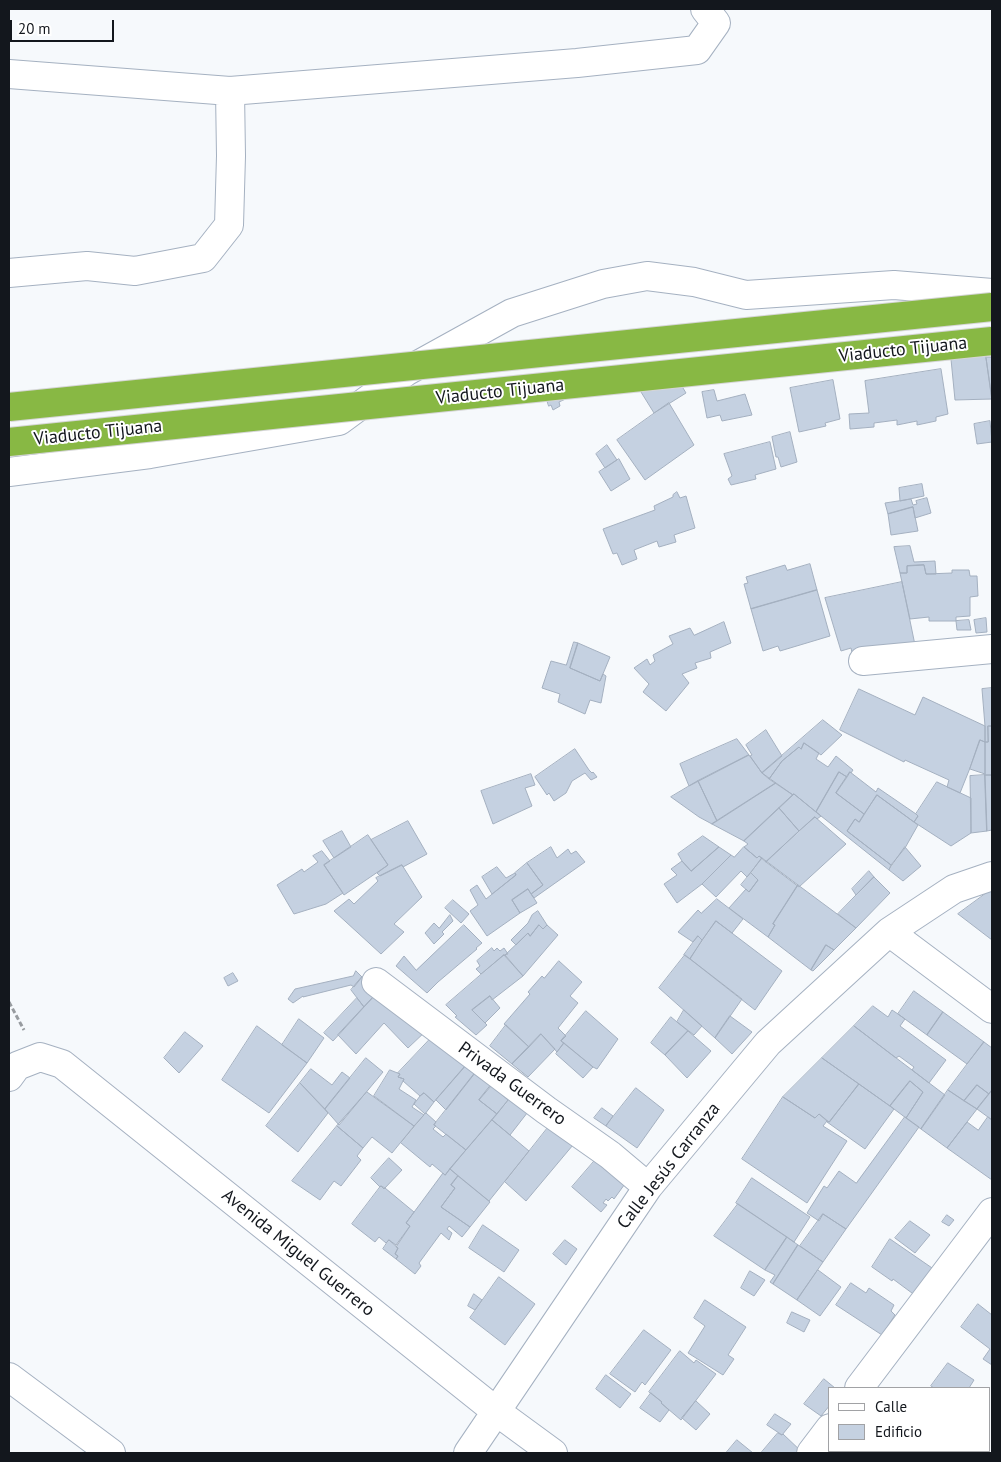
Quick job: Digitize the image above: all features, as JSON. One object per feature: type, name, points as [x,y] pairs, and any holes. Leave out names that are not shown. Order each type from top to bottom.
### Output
[{"type":"highway","name":"Viaducto Tijuana","points":[[9,407],[992,307]]},
{"type":"highway","name":"Viaducto Tijuana","points":[[9,442],[992,341]]},
{"type":"street","points":[[9,74],[230,91],[577,63],[697,50],[716,23],[705,9]]},
{"type":"street","points":[[9,273],[87,266],[135,271],[203,258],[229,225],[230,91]]},
{"type":"street","points":[[9,472],[150,454],[339,421],[407,371],[512,313],[603,284],[647,276],[694,282],[746,295],[894,285],[992,293]]},
{"type":"street","points":[[863,661],[992,649]]},
{"type":"street","name":"Calle Jesús Carranza","points":[[468,1453],[648,1187],[768,1042],[888,932],[954,889],[992,876]]},
{"type":"street","points":[[888,932],[992,1009]]},
{"type":"street","name":"Privada Guerrero","points":[[376,982],[546,1110],[610,1155],[648,1187]]},
{"type":"street","name":"Avenida Miguel Guerrero","points":[[9,1077],[17,1066],[40,1057],[62,1064],[496,1412],[553,1453]]},
{"type":"street","points":[[860,1387],[992,1212]]},
{"type":"street","points":[[9,1377],[111,1453]]},
{"type":"street","points":[[810,1453],[828,1430]]},
{"type":"building","points":[[986,346],[992,399],[955,400],[950,349]]},
{"type":"building","points":[[992,357],[992,401],[986,358]]},
{"type":"building","points":[[941,369],[948,414],[936,417],[936,421],[917,425],[917,421],[897,425],[897,420],[874,423],[874,427],[850,429],[849,414],[869,413],[865,381]]},
{"type":"building","points":[[674,373],[686,393],[654,413],[641,392]]},
{"type":"building","points":[[833,380],[840,419],[825,423],[826,426],[799,432],[790,388]]},
{"type":"building","points":[[543,388],[572,396],[559,402],[560,406],[553,410],[551,405],[549,406]]},
{"type":"building","points":[[714,390],[717,401],[745,394],[752,415],[722,421],[720,415],[707,418],[702,392]]},
{"type":"building","points":[[669,403],[694,445],[645,480],[617,440]]},
{"type":"building","points":[[990,421],[992,442],[977,444],[974,424]]},
{"type":"building","points":[[790,432],[797,462],[781,467],[778,457],[776,457],[772,437]]},
{"type":"building","points":[[770,442],[776,469],[755,475],[756,479],[731,485],[728,479],[732,476],[724,454]]},
{"type":"building","points":[[607,445],[617,460],[605,468],[596,454]]},
{"type":"building","points":[[619,459],[630,479],[611,491],[599,472]]},
{"type":"building","points":[[922,484],[924,496],[900,501],[899,488]]},
{"type":"building","points":[[677,492],[680,498],[686,496],[695,528],[674,535],[676,542],[659,547],[657,541],[634,550],[637,559],[622,565],[617,553],[613,554],[603,529],[655,510],[654,506],[673,497]]},
{"type":"building","points":[[927,498],[931,513],[915,518],[913,507],[888,514],[885,503],[911,499],[913,505],[917,504],[916,501]]},
{"type":"building","points":[[913,507],[918,531],[891,535],[888,514]]},
{"type":"building","points":[[910,546],[914,562],[935,561],[936,574],[926,574],[924,565],[907,566],[907,573],[900,573],[894,547]]},
{"type":"building","points":[[810,564],[817,590],[751,609],[744,584],[748,583],[746,577],[785,565],[787,570]]},
{"type":"building","points":[[924,565],[926,574],[952,573],[952,570],[969,570],[970,576],[977,576],[978,596],[970,597],[970,616],[956,617],[956,621],[929,621],[929,617],[910,619],[900,573],[907,573],[907,566]]},
{"type":"building","points":[[902,582],[915,645],[853,657],[851,648],[841,651],[825,598]]},
{"type":"building","points":[[817,590],[830,636],[780,651],[778,646],[763,651],[751,609]]},
{"type":"building","points":[[986,618],[987,632],[976,633],[974,620]]},
{"type":"building","points":[[969,620],[971,630],[957,630],[956,621]]},
{"type":"building","points":[[724,622],[731,643],[710,652],[711,658],[695,663],[697,668],[682,674],[689,683],[666,711],[643,692],[649,684],[634,668],[647,659],[650,665],[655,661],[653,655],[673,644],[669,636],[690,628],[694,635]]},
{"type":"building","points":[[574,642],[578,643],[570,668],[600,681],[603,674],[606,676],[601,703],[590,700],[585,714],[558,702],[560,694],[542,688],[551,661],[566,665]]},
{"type":"building","points":[[578,643],[610,657],[600,681],[570,668]]},
{"type":"building","points":[[992,688],[992,726],[988,726],[988,742],[985,742],[982,689]]},
{"type":"building","points":[[859,689],[915,715],[923,697],[985,726],[985,742],[980,740],[960,793],[947,787],[949,780],[905,760],[904,762],[840,730]]},
{"type":"building","points":[[823,720],[842,735],[821,755],[804,743],[801,749],[799,747],[782,761],[769,779],[762,773]]},
{"type":"building","points":[[988,726],[992,726],[992,775],[985,775],[985,742],[988,742]]},
{"type":"building","points":[[766,730],[782,756],[762,773],[750,756],[752,755],[746,745]]},
{"type":"building","points":[[737,739],[749,755],[689,786],[680,764]]},
{"type":"building","points":[[980,740],[985,742],[985,774],[970,769]]},
{"type":"building","points":[[804,743],[819,753],[816,759],[828,767],[836,756],[853,770],[847,777],[839,772],[816,812],[794,794],[769,779],[782,761],[799,747],[801,749]]},
{"type":"building","points":[[575,749],[589,770],[597,777],[591,780],[585,773],[572,781],[566,793],[554,801],[549,793],[547,795],[535,777]]},
{"type":"building","points":[[749,755],[762,773],[776,783],[717,821],[698,781]]},
{"type":"building","points":[[839,772],[847,777],[836,793],[864,814],[859,822],[855,819],[847,831],[891,865],[889,870],[816,812]]},
{"type":"building","points":[[850,772],[876,792],[878,788],[916,814],[918,816],[914,822],[877,795],[864,814],[836,793]]},
{"type":"building","points":[[531,774],[535,785],[525,788],[532,806],[493,824],[481,791]]},
{"type":"building","points":[[985,775],[987,831],[971,833],[970,776]]},
{"type":"building","points":[[985,775],[992,775],[992,830],[987,831]]},
{"type":"building","points":[[698,781],[717,821],[712,824],[671,797]]},
{"type":"building","points":[[937,782],[971,798],[971,833],[951,846],[914,822],[918,816],[916,814]]},
{"type":"building","points":[[776,783],[793,795],[744,841],[712,824]]},
{"type":"building","points":[[794,794],[821,816],[817,819],[815,817],[799,831],[779,808]]},
{"type":"building","points":[[877,795],[918,825],[905,848],[891,865],[847,831],[855,819],[859,822]]},
{"type":"building","points":[[779,808],[799,831],[766,862],[759,856],[757,858],[744,847],[748,844],[744,841]]},
{"type":"building","points":[[815,817],[846,844],[799,887],[766,862]]},
{"type":"building","points":[[408,821],[427,854],[403,867],[402,865],[380,876],[377,873],[388,865],[371,840]]},
{"type":"building","points":[[342,831],[351,847],[334,858],[323,841]]},
{"type":"building","points":[[368,835],[388,865],[344,895],[324,865]]},
{"type":"building","points":[[703,836],[719,847],[691,871],[678,854]]},
{"type":"building","points":[[551,847],[557,858],[568,849],[571,854],[576,851],[585,862],[534,898],[531,894],[543,885],[527,863]]},
{"type":"building","points":[[719,847],[731,855],[702,884],[677,903],[664,884],[677,875],[671,869],[682,861],[691,871]]},
{"type":"building","points":[[744,847],[757,858],[759,856],[762,858],[747,877],[741,871],[716,897],[702,884],[731,855],[734,857]]},
{"type":"building","points":[[905,847],[921,866],[903,881],[889,870]]},
{"type":"building","points":[[322,851],[330,861],[324,865],[343,893],[326,904],[294,914],[277,885],[302,869],[304,872],[318,862],[313,856]]},
{"type":"building","points":[[762,858],[798,885],[773,924],[775,925],[768,937],[729,908],[746,889],[749,892],[758,880],[751,873]]},
{"type":"building","points":[[527,863],[543,885],[531,894],[528,889],[512,900],[520,913],[487,936],[470,911],[478,905],[470,890],[477,885],[486,899],[516,875],[515,873]]},
{"type":"building","points":[[402,865],[422,897],[394,924],[404,932],[381,954],[334,911],[349,899],[354,904],[378,881],[376,878]]},
{"type":"building","points":[[497,867],[506,878],[515,873],[516,875],[492,894],[482,877]]},
{"type":"building","points":[[869,871],[874,877],[856,895],[852,889]]},
{"type":"building","points":[[751,873],[758,880],[749,892],[741,885]]},
{"type":"building","points":[[874,877],[890,893],[856,928],[838,914]]},
{"type":"building","points":[[798,885],[856,928],[834,950],[826,945],[811,970],[768,937],[775,925],[773,924]]},
{"type":"building","points":[[528,889],[537,903],[520,913],[512,900]]},
{"type":"building","points":[[992,889],[992,940],[958,914]]},
{"type":"building","points":[[717,899],[743,919],[732,933],[716,921],[702,940],[698,936],[693,942],[678,932],[698,910],[701,913]]},
{"type":"building","points":[[453,900],[469,914],[461,923],[445,908]]},
{"type":"building","points":[[538,911],[547,925],[543,929],[539,925],[530,936],[528,933],[516,945],[511,940],[528,923],[532,915]]},
{"type":"building","points":[[450,915],[453,921],[434,944],[425,933],[434,923],[439,928]]},
{"type":"building","points":[[716,921],[782,971],[755,1010],[690,959]]},
{"type":"building","points":[[464,925],[482,943],[427,993],[396,966],[404,956],[416,970]]},
{"type":"building","points":[[539,925],[543,929],[547,925],[558,935],[523,976],[505,955],[528,933],[530,936]]},
{"type":"building","points":[[698,936],[702,940],[690,959],[684,955]]},
{"type":"building","points":[[826,945],[834,950],[813,971],[811,970]]},
{"type":"building","points":[[492,948],[494,951],[497,948],[500,951],[504,948],[508,954],[504,955],[481,974],[476,969],[480,966],[477,961]]},
{"type":"building","points":[[504,955],[523,976],[492,1000],[490,996],[472,1010],[487,1025],[476,1035],[455,1017],[457,1016],[446,1005]]},
{"type":"building","points":[[685,955],[742,999],[715,1038],[659,988]]},
{"type":"building","points":[[559,961],[582,982],[570,996],[578,1003],[558,1028],[566,1036],[561,1041],[564,1043],[557,1052],[541,1034],[529,1047],[504,1024],[530,994],[528,992]]},
{"type":"building","points":[[356,971],[362,977],[354,987],[351,985],[303,996],[293,1003],[288,999],[295,989],[353,976]]},
{"type":"building","points":[[233,973],[238,981],[228,986],[224,978]]},
{"type":"building","points":[[362,977],[379,991],[364,1007],[351,990]]},
{"type":"building","points":[[379,991],[427,1030],[408,1048],[384,1023],[356,1054],[338,1035]]},
{"type":"building","points":[[914,991],[943,1012],[927,1035],[898,1014]]},
{"type":"building","points":[[490,996],[500,1008],[485,1023],[472,1010]]},
{"type":"building","points":[[357,998],[364,1007],[333,1041],[324,1033]]},
{"type":"building","points":[[873,1006],[888,1017],[892,1010],[905,1019],[900,1026],[946,1060],[929,1083],[912,1070],[914,1067],[899,1056],[896,1058],[854,1026]]},
{"type":"building","points":[[684,1010],[702,1026],[694,1035],[677,1022]]},
{"type":"building","points":[[586,1011],[618,1039],[597,1069],[561,1041]]},
{"type":"building","points":[[943,1012],[984,1042],[967,1064],[927,1035]]},
{"type":"building","points":[[730,1016],[752,1032],[732,1054],[715,1038]]},
{"type":"building","points":[[671,1017],[688,1031],[665,1055],[651,1043]]},
{"type":"building","points":[[299,1019],[324,1038],[307,1063],[282,1045]]},
{"type":"building","points":[[506,1025],[529,1047],[512,1064],[490,1046]]},
{"type":"building","points":[[257,1026],[307,1063],[269,1113],[222,1080]]},
{"type":"building","points":[[854,1026],[945,1095],[921,1129],[906,1118],[923,1092],[910,1081],[890,1106],[822,1058]]},
{"type":"building","points":[[688,1031],[711,1051],[687,1078],[665,1055]]},
{"type":"building","points":[[185,1032],[203,1046],[179,1073],[164,1058]]},
{"type":"building","points":[[541,1034],[555,1049],[528,1077],[512,1064]]},
{"type":"building","points":[[434,1035],[468,1063],[434,1102],[424,1093],[420,1096],[403,1081],[404,1079],[398,1077],[400,1074],[398,1073]]},
{"type":"building","points":[[984,1042],[992,1048],[992,1090],[989,1094],[977,1085],[964,1101],[948,1090]]},
{"type":"building","points":[[564,1043],[593,1067],[583,1078],[556,1054]]},
{"type":"building","points":[[366,1058],[383,1072],[339,1125],[325,1109]]},
{"type":"building","points":[[822,1058],[859,1084],[829,1122],[819,1114],[815,1118],[783,1097]]},
{"type":"building","points":[[468,1063],[475,1073],[446,1110],[436,1100]]},
{"type":"building","points":[[311,1069],[332,1085],[342,1072],[350,1078],[325,1109],[300,1083]]},
{"type":"building","points":[[390,1070],[400,1074],[398,1077],[404,1079],[399,1089],[416,1100],[412,1107],[424,1115],[414,1126],[374,1096]]},
{"type":"building","points":[[475,1073],[491,1086],[479,1100],[497,1114],[466,1150],[434,1125]]},
{"type":"building","points":[[910,1081],[923,1092],[906,1118],[890,1106]]},
{"type":"building","points":[[300,1083],[328,1113],[298,1152],[266,1126]]},
{"type":"building","points":[[859,1084],[894,1109],[865,1149],[827,1122],[829,1122]]},
{"type":"building","points":[[491,1085],[508,1100],[497,1114],[479,1100]]},
{"type":"building","points":[[977,1085],[989,1094],[977,1109],[964,1101]]},
{"type":"building","points":[[636,1088],[664,1110],[637,1148],[606,1126]]},
{"type":"building","points":[[948,1090],[977,1109],[947,1148],[921,1129]]},
{"type":"building","points":[[992,1090],[992,1120],[977,1109]]},
{"type":"building","points":[[367,1092],[414,1126],[392,1153],[372,1137],[363,1148],[337,1126]]},
{"type":"building","points":[[424,1093],[434,1102],[425,1114],[414,1104]]},
{"type":"building","points":[[513,1095],[531,1108],[510,1135],[492,1120]]},
{"type":"building","points":[[783,1097],[815,1118],[819,1114],[827,1121],[823,1126],[847,1141],[807,1203],[742,1159]]},
{"type":"building","points":[[602,1108],[613,1116],[606,1126],[594,1118]]},
{"type":"building","points":[[426,1113],[436,1122],[434,1125],[436,1126],[433,1129],[443,1137],[446,1134],[466,1150],[445,1175],[432,1164],[430,1167],[401,1143]]},
{"type":"building","points":[[905,1117],[919,1127],[846,1229],[823,1214],[819,1221],[807,1213],[824,1186],[827,1188],[839,1171],[856,1183]]},
{"type":"building","points":[[988,1117],[992,1120],[992,1180],[947,1148],[967,1122],[978,1130]]},
{"type":"building","points":[[492,1120],[529,1151],[489,1201],[450,1169]]},
{"type":"building","points":[[550,1125],[573,1145],[526,1201],[505,1182]]},
{"type":"building","points":[[337,1126],[363,1148],[357,1156],[361,1160],[341,1186],[334,1181],[320,1200],[292,1181]]},
{"type":"building","points":[[389,1158],[402,1170],[384,1189],[371,1178]]},
{"type":"building","points":[[597,1158],[627,1181],[614,1199],[612,1197],[608,1201],[606,1199],[603,1203],[607,1205],[601,1212],[572,1187]]},
{"type":"building","points":[[450,1169],[458,1176],[451,1185],[455,1188],[441,1207],[470,1227],[462,1237],[449,1226],[447,1229],[452,1233],[449,1240],[441,1233],[419,1263],[421,1266],[415,1274],[396,1259],[398,1256],[395,1254],[398,1248],[396,1247],[410,1226],[406,1223],[443,1173],[445,1175]]},
{"type":"building","points":[[458,1176],[490,1202],[470,1227],[441,1207],[455,1188],[451,1185]]},
{"type":"building","points":[[752,1178],[810,1217],[794,1242],[736,1203]]},
{"type":"building","points":[[381,1186],[414,1212],[406,1223],[410,1226],[396,1245],[389,1240],[386,1243],[379,1237],[375,1242],[352,1224]]},
{"type":"building","points":[[738,1204],[787,1237],[765,1270],[714,1236]]},
{"type":"building","points":[[823,1214],[846,1229],[823,1262],[800,1246]]},
{"type":"building","points":[[947,1215],[954,1220],[949,1226],[942,1222]]},
{"type":"building","points":[[910,1221],[930,1235],[915,1253],[895,1238]]},
{"type":"building","points":[[483,1225],[519,1250],[504,1272],[469,1248]]},
{"type":"building","points":[[787,1237],[798,1245],[773,1284],[770,1282],[775,1275],[765,1270]]},
{"type":"building","points":[[890,1239],[935,1270],[916,1296],[893,1279],[892,1281],[872,1267]]},
{"type":"building","points":[[389,1240],[398,1248],[395,1254],[398,1256],[396,1259],[383,1249]]},
{"type":"building","points":[[565,1240],[577,1249],[566,1265],[553,1254]]},
{"type":"building","points":[[798,1245],[823,1262],[797,1300],[773,1284]]},
{"type":"building","points":[[818,1270],[841,1287],[820,1316],[797,1300]]},
{"type":"building","points":[[750,1271],[765,1280],[754,1296],[741,1288]]},
{"type":"building","points":[[499,1277],[535,1304],[505,1345],[470,1318]]},
{"type":"building","points":[[851,1283],[866,1293],[869,1288],[894,1305],[891,1311],[895,1315],[882,1335],[836,1305]]},
{"type":"building","points":[[474,1294],[482,1300],[475,1310],[468,1306]]},
{"type":"building","points":[[705,1300],[746,1327],[728,1355],[734,1359],[723,1375],[688,1353],[705,1326],[694,1318]]},
{"type":"building","points":[[978,1304],[992,1315],[992,1365],[983,1359],[990,1349],[961,1327]]},
{"type":"building","points":[[792,1312],[810,1320],[804,1332],[787,1323]]},
{"type":"building","points":[[644,1330],[671,1350],[645,1385],[642,1382],[635,1392],[610,1374]]},
{"type":"building","points":[[680,1351],[694,1363],[696,1360],[716,1374],[681,1420],[649,1392]]},
{"type":"building","points":[[948,1363],[974,1380],[970,1387],[931,1386]]},
{"type":"building","points":[[606,1375],[631,1394],[620,1408],[596,1389]]},
{"type":"building","points":[[824,1379],[834,1387],[828,1387],[828,1407],[821,1416],[804,1404]]},
{"type":"building","points":[[651,1393],[669,1410],[660,1422],[640,1408]]},
{"type":"building","points":[[696,1401],[710,1414],[696,1430],[682,1418]]},
{"type":"building","points":[[775,1414],[791,1424],[782,1435],[767,1425]]},
{"type":"building","points":[[778,1433],[783,1434],[803,1453],[761,1453]]},
{"type":"building","points":[[737,1440],[753,1453],[726,1453]]}]
